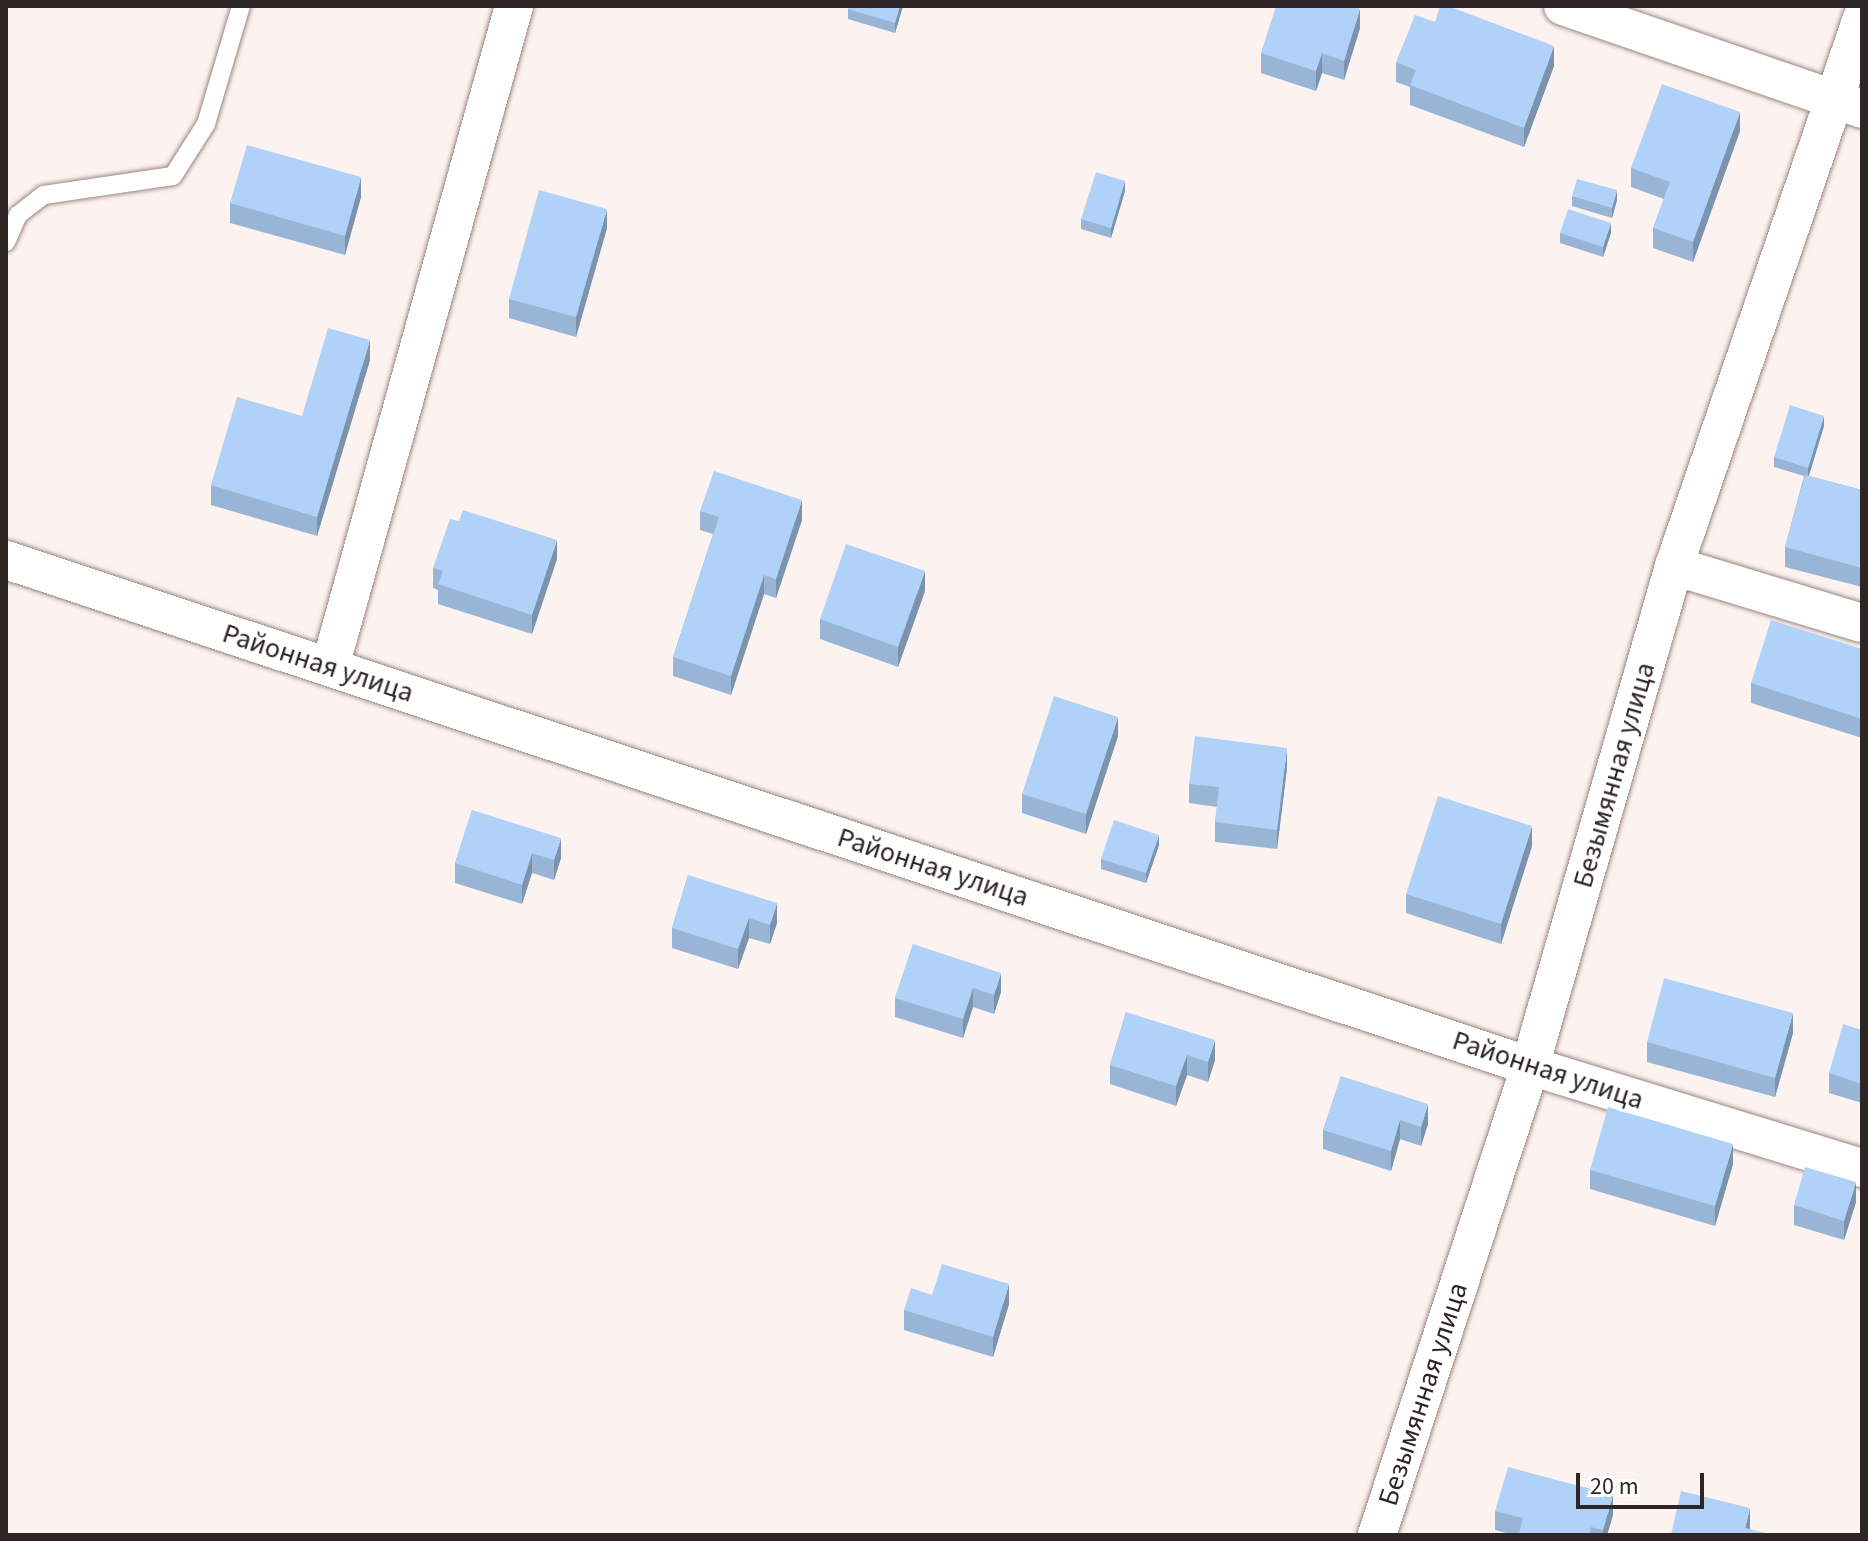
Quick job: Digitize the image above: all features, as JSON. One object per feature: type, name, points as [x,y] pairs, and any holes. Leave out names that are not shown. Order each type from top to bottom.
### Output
[{"type":"street","points":[[330,667],[514,6]]},
{"type":"street","points":[[1563,6],[1847,105]]},
{"type":"street","name":"Безымянная улица","points":[[1377,1535],[1530,1066],[1674,566],[1847,105],[1862,18]]},
{"type":"street","name":"Районная улица","points":[[6,560],[1530,1066],[1862,1168]]},
{"type":"street","points":[[1674,566],[1862,623]]},
{"type":"lane","points":[[6,242],[18,215],[44,195],[173,176],[206,124],[241,6]]},
{"type":"building","points":[[849,6],[900,6],[895,23],[848,9]]},
{"type":"building","points":[[1276,6],[1352,6],[1360,9],[1344,61],[1322,53],[1316,71],[1261,53]]},
{"type":"building","points":[[1440,6],[1448,6],[1554,46],[1524,128],[1410,85],[1416,70],[1396,62],[1415,15],[1435,22]]},
{"type":"building","points":[[1662,84],[1740,112],[1693,242],[1653,228],[1670,182],[1631,168]]},
{"type":"building","points":[[247,145],[361,177],[345,236],[230,203]]},
{"type":"building","points":[[1096,172],[1125,181],[1111,228],[1081,219]]},
{"type":"building","points":[[1577,179],[1617,190],[1612,208],[1572,196]]},
{"type":"building","points":[[539,190],[607,209],[576,317],[509,299]]},
{"type":"building","points":[[1568,209],[1611,223],[1603,247],[1560,233]]},
{"type":"building","points":[[328,328],[370,340],[317,517],[211,485],[237,397],[302,416]]},
{"type":"building","points":[[1790,405],[1824,416],[1808,468],[1774,457]]},
{"type":"building","points":[[714,471],[802,500],[776,579],[764,575],[731,676],[673,657],[719,517],[700,511]]},
{"type":"building","points":[[1805,475],[1862,490],[1862,568],[1785,547]]},
{"type":"building","points":[[463,510],[557,540],[532,615],[438,584],[443,571],[433,568],[450,519],[459,521]]},
{"type":"building","points":[[846,544],[925,571],[898,647],[820,619]]},
{"type":"building","points":[[1771,620],[1862,649],[1862,719],[1751,683]]},
{"type":"building","points":[[1054,696],[1118,717],[1086,814],[1022,794]]},
{"type":"building","points":[[1195,736],[1287,748],[1277,830],[1215,822],[1219,787],[1189,784]]},
{"type":"building","points":[[1438,796],[1532,826],[1501,924],[1406,894]]},
{"type":"building","points":[[472,810],[561,838],[554,860],[532,853],[522,885],[455,863]]},
{"type":"building","points":[[1114,820],[1159,835],[1146,873],[1101,859]]},
{"type":"building","points":[[688,875],[777,903],[770,925],[749,918],[738,949],[672,928]]},
{"type":"building","points":[[913,944],[1001,973],[994,995],[973,988],[963,1019],[895,998]]},
{"type":"building","points":[[1664,978],[1793,1013],[1775,1078],[1647,1042]]},
{"type":"building","points":[[1126,1012],[1215,1040],[1208,1062],[1187,1055],[1176,1086],[1110,1065]]},
{"type":"building","points":[[1843,1024],[1862,1030],[1862,1084],[1829,1073]]},
{"type":"building","points":[[1341,1076],[1428,1104],[1421,1127],[1400,1120],[1391,1151],[1323,1130]]},
{"type":"building","points":[[1608,1107],[1733,1144],[1715,1206],[1590,1170]]},
{"type":"building","points":[[1805,1167],[1856,1182],[1844,1221],[1794,1205]]},
{"type":"building","points":[[942,1264],[1009,1284],[993,1337],[904,1310],[911,1288],[932,1295]]},
{"type":"building","points":[[1508,1467],[1613,1495],[1603,1530],[1591,1527],[1589,1535],[1519,1534],[1523,1518],[1495,1511]]},
{"type":"building","points":[[1681,1491],[1750,1508],[1745,1528],[1774,1535],[1671,1535]]}]
